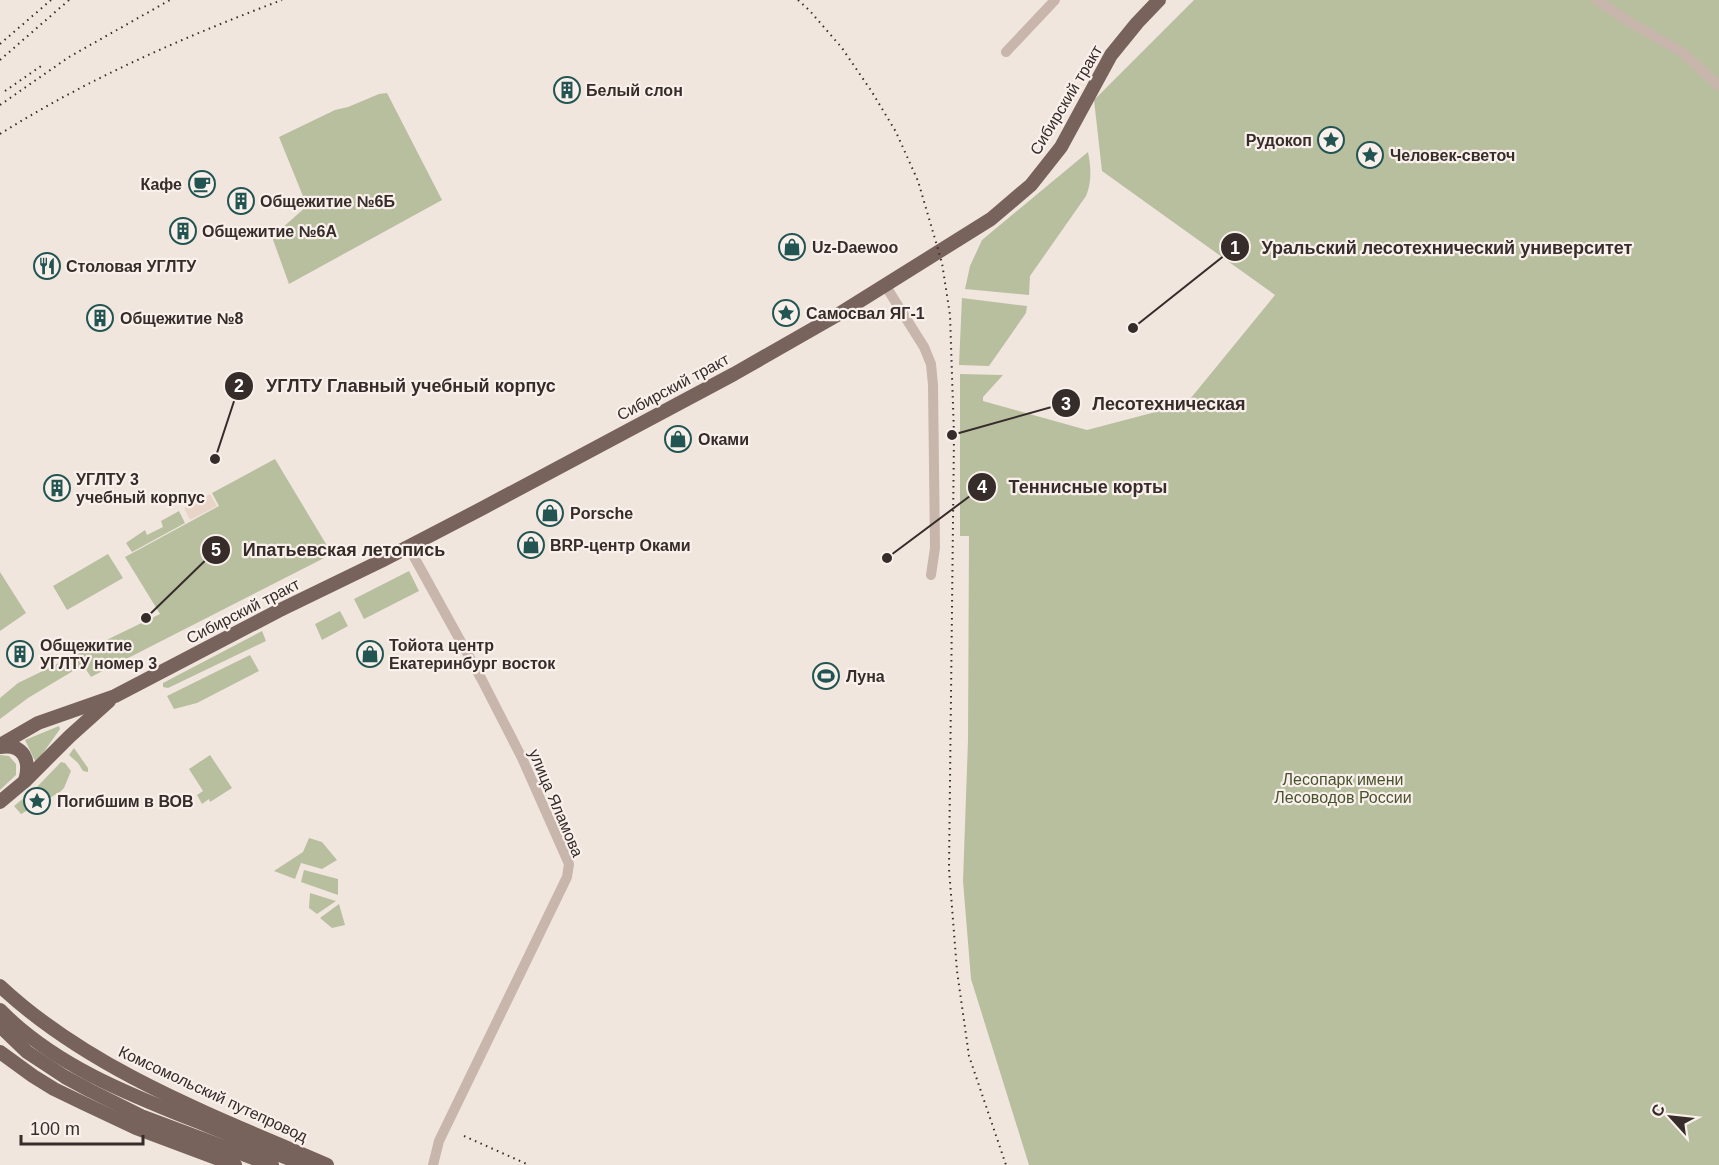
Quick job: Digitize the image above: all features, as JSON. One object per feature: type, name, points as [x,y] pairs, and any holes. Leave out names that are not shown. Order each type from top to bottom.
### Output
[{"type":"main road","name":"Сибирский тракт","points":[[0,746],[38,723],[115,696],[278,611],[381,561],[734,374],[839,314],[991,219],[1030,185],[1061,147],[1111,55],[1159,0]]},
{"type":"main road","name":"Сибирский тракт","points":[[0,802],[115,696]]},
{"type":"main road","points":[[53,752],[65,725],[63,720],[56,717]]},
{"type":"main road","points":[[0,746],[14,747],[25,756],[27,769],[25,781]]},
{"type":"main road","name":"Комсомольский путепровод","points":[[0,986],[31,1012],[80,1047],[124,1074],[327,1165]]},
{"type":"main road","points":[[0,1010],[40,1044],[100,1080],[305,1165]]},
{"type":"main road","points":[[0,1026],[27,1052],[89,1090],[141,1116],[272,1165]]},
{"type":"main road","points":[[0,1052],[54,1089],[83,1103],[136,1128],[235,1165]]},
{"type":"street","points":[[1006,52],[1055,0]]},
{"type":"street","points":[[1597,0],[1631,23],[1682,52],[1719,86]]},
{"type":"street","points":[[885,285],[924,347],[931,364],[935,548],[931,575]]},
{"type":"street","name":"улица Яламова","points":[[408,546],[522,758],[569,864],[567,877],[440,1141],[433,1165]]},
{"type":"green space","name":"Лесопарк имени Лесоводов России","points":[[1194,0],[1719,0],[1719,1165],[1029,1165],[971,979],[963,881],[968,740],[969,536],[960,536],[960,374],[1003,375],[983,397],[983,401],[1087,430],[1186,404],[1275,295],[1102,171],[1094,100]]},
{"type":"green space","points":[[387,93],[442,200],[289,284],[272,237],[307,206],[279,137],[335,110]]},
{"type":"green space","points":[[1088,152],[1090,174],[1086,196],[1030,276],[1029,295],[965,289],[970,266],[982,240]]},
{"type":"green space","points":[[962,298],[1027,306],[1026,313],[989,366],[959,365]]},
{"type":"green space","points":[[275,459],[332,554],[91,677],[83,665],[28,698],[0,719],[0,698],[18,683],[160,614],[125,557],[219,506],[212,493]]},
{"type":"green space","points":[[179,511],[185,523],[132,552],[126,543],[145,530],[147,535],[163,527],[161,521]]},
{"type":"green space","points":[[108,554],[123,578],[67,610],[53,586]]},
{"type":"green space","points":[[409,571],[419,591],[364,619],[354,599]]},
{"type":"green space","points":[[0,572],[26,613],[0,631]]},
{"type":"green space","points":[[340,611],[348,626],[322,640],[315,624]]},
{"type":"green space","points":[[262,631],[266,641],[168,688],[163,687],[163,683]]},
{"type":"green space","points":[[250,655],[259,671],[197,703],[174,709],[167,696]]},
{"type":"green space","points":[[59,726],[60,729],[36,763],[25,740]]},
{"type":"green space","points":[[74,748],[88,768],[88,772],[83,771],[69,755]]},
{"type":"green space","points":[[0,755],[9,756],[16,764],[16,775],[0,790]]},
{"type":"green space","points":[[210,755],[232,788],[210,802],[209,799],[202,804],[197,795],[203,791],[189,769]]},
{"type":"green space","points":[[61,762],[65,763],[71,771],[64,788],[21,814],[14,806],[35,789]]},
{"type":"green space","points":[[309,838],[322,842],[337,860],[322,869],[301,863],[295,879],[274,871],[303,852]]},
{"type":"green space","points":[[304,870],[338,879],[338,895],[301,882]]},
{"type":"green space","points":[[310,893],[336,901],[317,914],[309,908]]},
{"type":"green space","points":[[339,904],[345,925],[332,928],[320,918]]},
{"type":"shaded area","points":[[210,494],[217,506],[190,520],[184,508]]},
{"type":"railway","points":[[0,44],[51,0]]},
{"type":"railway","points":[[0,60],[69,0]]},
{"type":"railway","points":[[0,105],[69,57],[170,0]]},
{"type":"railway","points":[[0,134],[102,77],[209,29],[282,0]]},
{"type":"railway","points":[[798,0],[842,48],[896,132],[918,181],[942,263],[950,315],[954,435],[949,869],[957,971],[969,1056],[1006,1165]]},
{"type":"railway","points":[[5,91],[44,64]]},
{"type":"railway","points":[[464,1136],[529,1165]]},
{"type":"place","name":"Белый слон","points":[[567,90]]},
{"type":"place","name":"Рудокоп","points":[[1331,140]]},
{"type":"place","name":"Человек-светоч","points":[[1370,155]]},
{"type":"place","name":"Кафе","points":[[202,184]]},
{"type":"place","name":"Общежитие №6Б","points":[[241,201]]},
{"type":"place","name":"Общежитие №6А","points":[[183,231]]},
{"type":"place","name":"Uz-Daewoo","points":[[792,247]]},
{"type":"place","name":"Столовая УГЛТУ","points":[[47,266]]},
{"type":"place","name":"Самосвал ЯГ-1","points":[[786,313]]},
{"type":"place","name":"Общежитие №8","points":[[100,318]]},
{"type":"place","name":"Уральский лесотехнический университет","points":[[1133,328]]},
{"type":"place","name":"Лесотехническая","points":[[952,435]]},
{"type":"place","name":"Оками","points":[[678,439]]},
{"type":"place","name":"УГЛТУ Главный учебный корпус","points":[[215,459]]},
{"type":"place","name":"УГЛТУ 3 учебный корпус","points":[[57,488]]},
{"type":"place","name":"Porsche","points":[[550,513]]},
{"type":"place","name":"BRP-центр Оками","points":[[531,545]]},
{"type":"place","name":"Теннисные корты","points":[[887,558]]},
{"type":"place","name":"Ипатьевская летопись","points":[[146,618]]},
{"type":"place","name":"Общежитие УГЛТУ номер 3","points":[[20,654]]},
{"type":"place","name":"Тойота центр Екатеринбург восток","points":[[370,654]]},
{"type":"place","name":"Луна","points":[[826,676]]},
{"type":"place","name":"Погибшим в ВОВ","points":[[37,801]]}]
